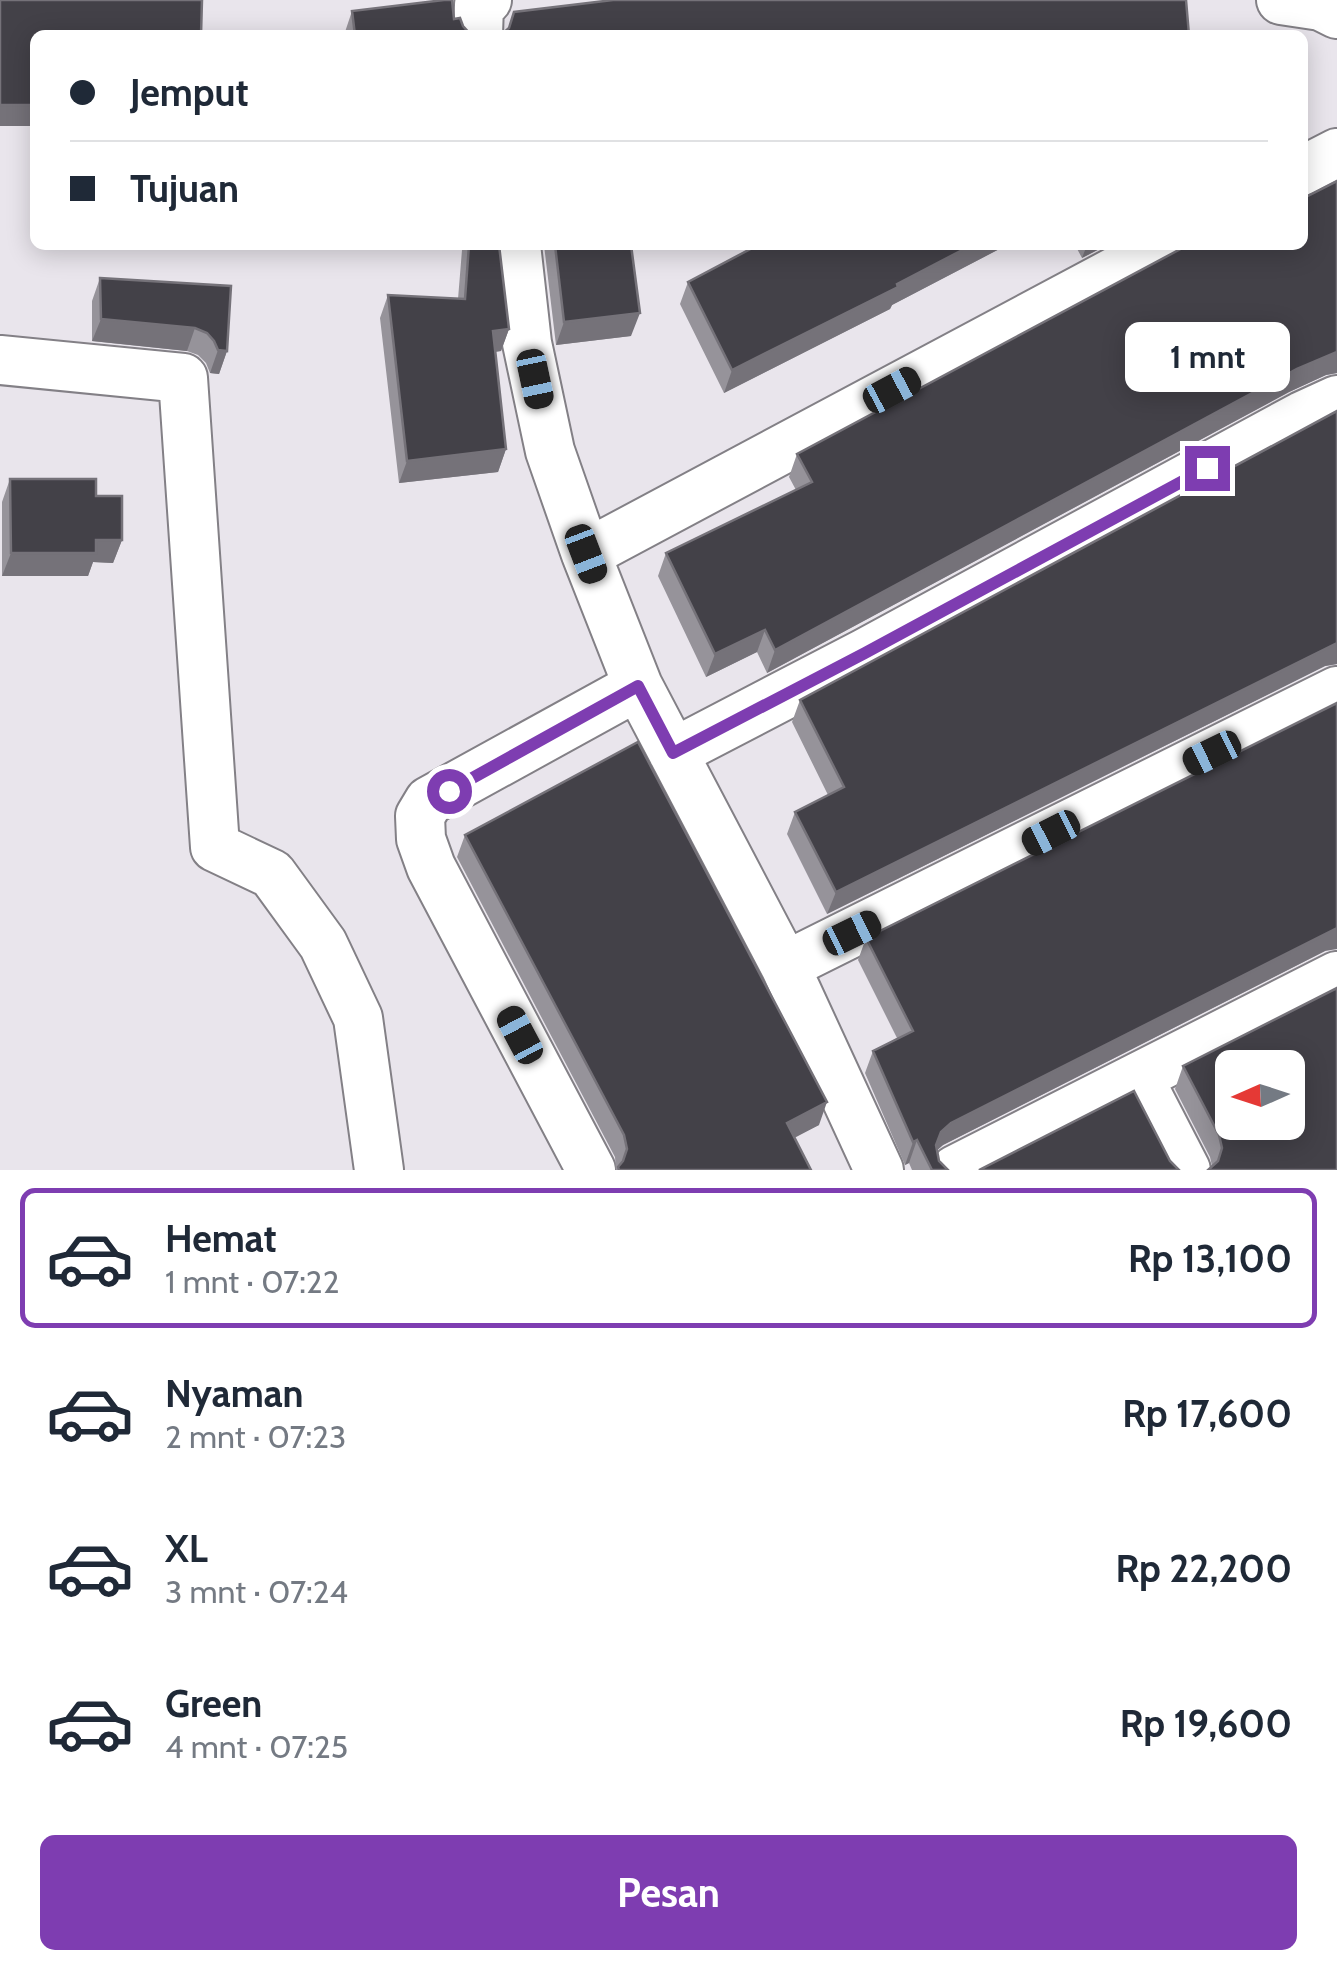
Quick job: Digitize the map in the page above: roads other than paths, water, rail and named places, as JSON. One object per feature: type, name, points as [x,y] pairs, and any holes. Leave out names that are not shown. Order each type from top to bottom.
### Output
[{"type":"street","points":[[478,30],[479,6],[487,0]]},
{"type":"street","points":[[1281,0],[1321,6],[1337,14],[1337,0]]},
{"type":"street","points":[[1308,169],[1337,153]]},
{"type":"street","points":[[517,250],[528,343],[550,451],[586,554],[638,686],[785,966],[879,1170]]},
{"type":"street","points":[[586,554],[1155,250]]},
{"type":"street","points":[[0,360],[183,378],[216,847],[272,874],[323,944],[358,1018],[379,1170]]},
{"type":"street","points":[[673,753],[1337,400]]},
{"type":"street","points":[[591,1170],[432,866],[421,839],[420,816],[429,802],[638,686]]},
{"type":"street","points":[[785,966],[1337,691]]},
{"type":"street","points":[[955,1170],[1337,976]]},
{"type":"street","points":[[1138,1078],[1186,1170]]}]
